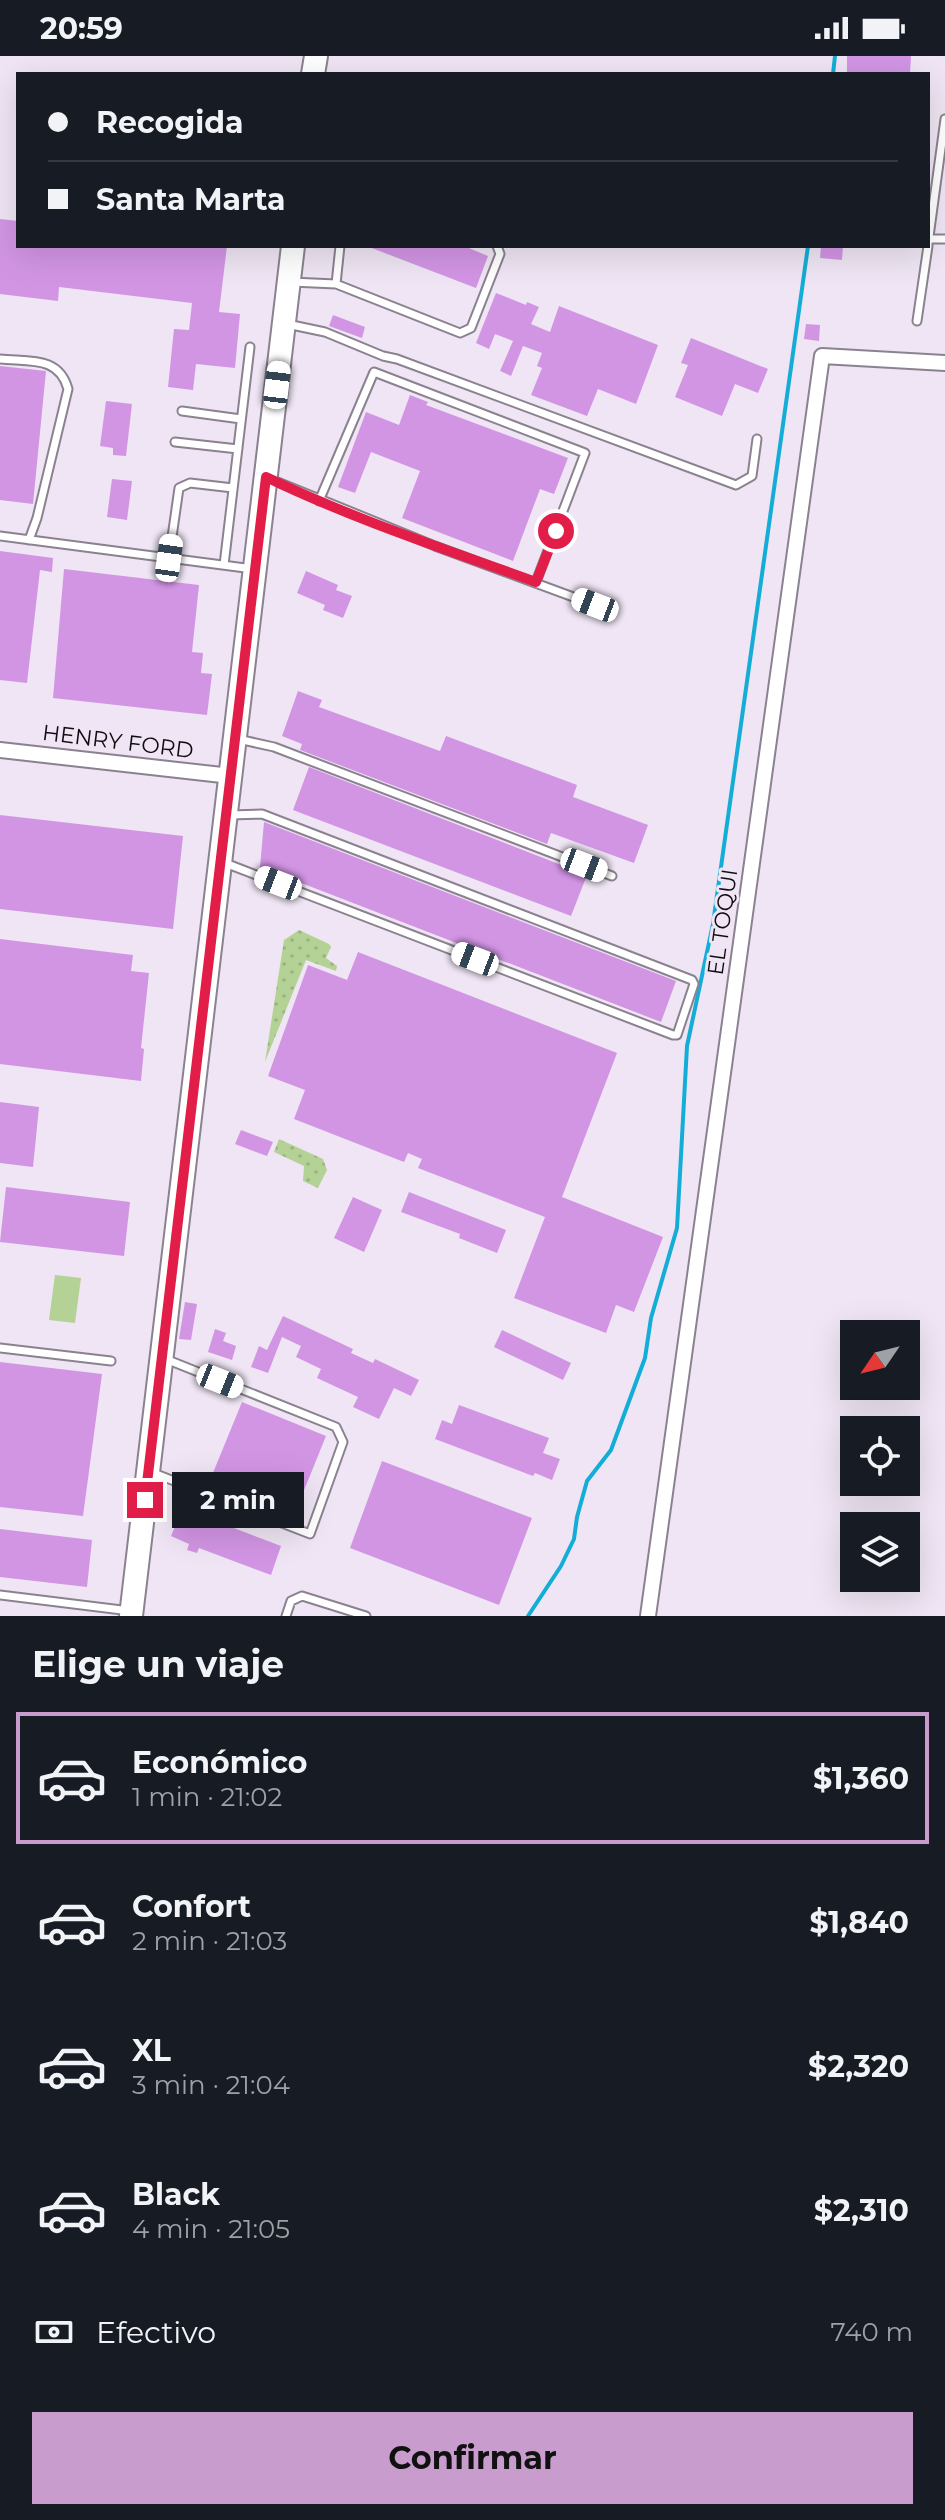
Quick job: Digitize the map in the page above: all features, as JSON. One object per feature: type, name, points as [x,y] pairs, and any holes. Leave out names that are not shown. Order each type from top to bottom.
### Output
[{"type":"main road","points":[[132,1614],[293,248]]},
{"type":"street","name":"EL TOQUI","points":[[648,1616],[822,356],[945,363]]},
{"type":"street","name":"HENRY FORD","points":[[0,750],[231,776]]},
{"type":"lane","points":[[930,228],[945,119]]},
{"type":"lane","points":[[336,284],[340,248]]},
{"type":"lane","points":[[289,282],[336,284],[460,333],[471,328],[500,254],[498,248]]},
{"type":"lane","points":[[917,321],[927,248]]},
{"type":"lane","points":[[284,323],[325,332],[736,485],[752,476],[757,439]]},
{"type":"lane","points":[[224,565],[250,347]]},
{"type":"lane","points":[[0,359],[52,364],[64,374],[68,389],[29,540]]},
{"type":"lane","points":[[319,501],[374,372],[585,453],[536,582]]},
{"type":"lane","points":[[182,411],[241,419]]},
{"type":"lane","points":[[175,442],[238,449]]},
{"type":"lane","points":[[266,477],[319,501],[595,605]]},
{"type":"lane","points":[[169,558],[179,488],[190,483],[233,488]]},
{"type":"lane","points":[[0,536],[256,570]]},
{"type":"lane","points":[[236,739],[274,747],[612,876]]},
{"type":"lane","points":[[221,861],[673,1035],[677,1035],[694,984],[692,980],[262,814],[227,815]]},
{"type":"lane","points":[[0,1348],[111,1361]]},
{"type":"lane","points":[[149,1472],[310,1534],[343,1442],[336,1427],[162,1358]]},
{"type":"lane","points":[[0,1595],[132,1614]]},
{"type":"lane","points":[[286,1616],[291,1601],[302,1596],[366,1616]]},
{"type":"green space","points":[[299,930],[329,944],[331,947],[326,958],[337,966],[336,971],[306,960],[265,1062],[284,940]]},
{"type":"green space","points":[[279,1139],[323,1159],[327,1170],[318,1188],[303,1181],[304,1166],[274,1152]]},
{"type":"green space","points":[[55,1275],[81,1278],[75,1323],[49,1320]]},
{"type":"building","points":[[847,56],[911,56],[910,72],[847,72]]},
{"type":"building","points":[[0,219],[16,221],[16,248],[227,248],[219,312],[240,314],[235,368],[196,364],[193,390],[168,387],[174,329],[189,330],[192,303],[59,287],[58,301],[0,294]]},
{"type":"building","points":[[372,248],[469,248],[488,256],[476,288]]},
{"type":"building","points":[[821,248],[843,248],[842,260],[820,258]]},
{"type":"building","points":[[496,293],[539,307],[531,324],[550,332],[559,306],[658,345],[636,404],[598,389],[587,416],[531,395],[542,368],[537,366],[542,353],[523,346],[511,376],[500,371],[513,341],[495,334],[489,349],[476,343]]},
{"type":"building","points":[[333,315],[365,327],[362,338],[329,326]]},
{"type":"building","points":[[806,324],[820,325],[819,341],[804,339]]},
{"type":"building","points":[[691,338],[768,369],[758,393],[735,384],[722,416],[675,397],[688,365],[681,363]]},
{"type":"building","points":[[0,366],[46,371],[33,504],[0,500]]},
{"type":"building","points":[[410,395],[428,402],[426,405],[568,458],[554,494],[540,489],[513,561],[402,518],[420,471],[371,452],[355,493],[338,487],[366,412],[399,425]]},
{"type":"building","points":[[106,401],[132,404],[126,456],[113,455],[113,448],[100,446]]},
{"type":"building","points":[[112,479],[132,481],[127,520],[107,517]]},
{"type":"building","points":[[0,551],[53,558],[52,572],[40,570],[27,683],[0,680]]},
{"type":"building","points":[[64,569],[199,585],[192,652],[203,653],[201,673],[212,674],[207,715],[53,698]]},
{"type":"building","points":[[306,571],[338,585],[336,590],[352,596],[343,618],[323,610],[325,605],[297,593]]},
{"type":"building","points":[[298,691],[322,700],[319,707],[440,751],[446,736],[577,785],[573,797],[648,825],[634,863],[551,833],[547,844],[300,750],[302,744],[282,736]]},
{"type":"building","points":[[309,767],[587,875],[571,916],[293,810]]},
{"type":"building","points":[[0,815],[183,836],[173,929],[0,909]]},
{"type":"building","points":[[264,822],[676,981],[661,1022],[260,867]]},
{"type":"building","points":[[0,939],[133,955],[131,971],[149,973],[141,1048],[144,1049],[141,1081],[0,1064]]},
{"type":"building","points":[[358,952],[617,1053],[562,1197],[663,1237],[634,1312],[616,1305],[606,1333],[514,1298],[545,1217],[418,1168],[422,1159],[408,1153],[404,1162],[294,1119],[305,1090],[268,1076],[308,965],[347,980]]},
{"type":"building","points":[[0,1102],[39,1107],[33,1167],[0,1163]]},
{"type":"building","points":[[241,1130],[273,1142],[267,1156],[235,1144]]},
{"type":"building","points":[[6,1187],[130,1202],[124,1256],[0,1242]]},
{"type":"building","points":[[409,1192],[506,1230],[497,1253],[459,1238],[460,1234],[401,1212]]},
{"type":"building","points":[[353,1197],[382,1210],[364,1252],[334,1238]]},
{"type":"building","points":[[185,1302],[197,1304],[191,1340],[179,1339]]},
{"type":"building","points":[[283,1316],[353,1349],[351,1353],[373,1363],[375,1359],[419,1380],[411,1396],[394,1388],[379,1419],[353,1407],[358,1397],[317,1378],[321,1369],[296,1357],[301,1346],[282,1337],[268,1373],[251,1367],[259,1346],[267,1350]]},
{"type":"building","points":[[215,1329],[226,1333],[223,1341],[236,1346],[232,1360],[208,1352]]},
{"type":"building","points":[[502,1330],[571,1363],[563,1380],[494,1347]]},
{"type":"building","points":[[0,1362],[102,1374],[83,1516],[0,1507]]},
{"type":"building","points":[[242,1402],[326,1436],[292,1520],[208,1485]]},
{"type":"building","points":[[459,1405],[549,1438],[543,1453],[560,1459],[552,1480],[535,1473],[533,1476],[435,1439],[442,1420],[452,1424]]},
{"type":"building","points":[[382,1461],[532,1518],[499,1605],[350,1548]]},
{"type":"building","points":[[200,1515],[281,1546],[271,1575],[199,1548],[197,1553],[187,1550],[189,1544],[171,1536],[178,1519],[196,1526]]},
{"type":"building","points":[[0,1529],[92,1540],[87,1587],[0,1577]]},
{"type":"waterway","points":[[833,72],[835,56]]},
{"type":"waterway","points":[[528,1616],[561,1566],[574,1539],[587,1481],[611,1450],[645,1358],[651,1318],[677,1228],[687,1046],[713,924],[808,248]]},
{"type":"route","points":[[145,1500],[266,477],[435,546],[536,582],[556,531]]}]
